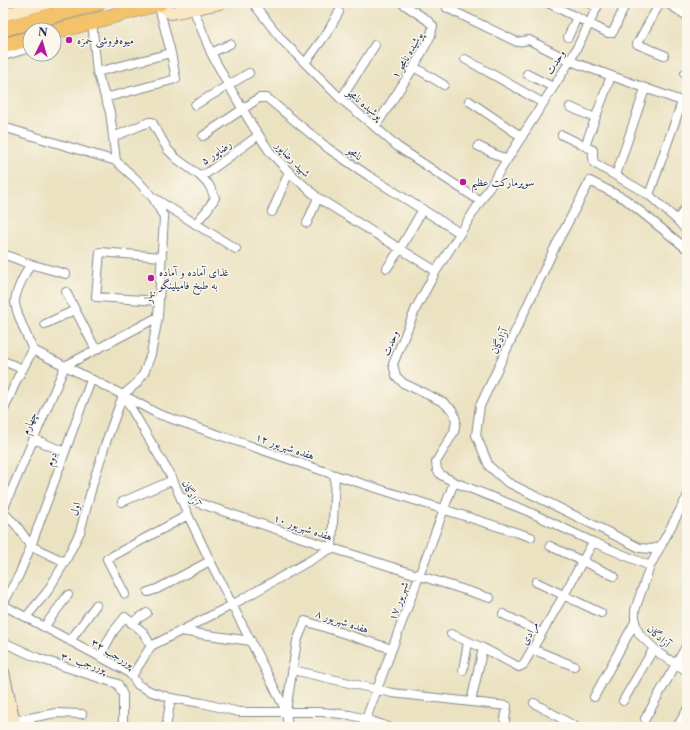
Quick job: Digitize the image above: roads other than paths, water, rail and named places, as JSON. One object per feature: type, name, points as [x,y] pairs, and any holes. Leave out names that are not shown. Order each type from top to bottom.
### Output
[{"type":"highway","points":[[3,29],[25,16],[98,3]]},
{"type":"highway","points":[[62,30],[159,3]]},
{"type":"highway","points":[[3,46],[22,40]]},
{"type":"street","points":[[3,15],[25,16],[47,3]]},
{"type":"street","points":[[159,3],[171,13],[220,3]]},
{"type":"street","points":[[106,98],[176,79],[159,3]]},
{"type":"street","name":"پوشیده نامجو","points":[[253,3],[282,40],[341,99],[376,126],[398,146],[480,201]]},
{"type":"street","name":"پوشیده نامجو ۱","points":[[376,126],[414,66],[431,35],[433,26],[427,20],[402,3]]},
{"type":"street","points":[[548,3],[608,33],[612,33],[626,3]]},
{"type":"street","points":[[588,3],[598,5]]},
{"type":"street","points":[[660,3],[637,44],[664,55]]},
{"type":"street","points":[[667,3],[687,16]]},
{"type":"street","name":"وحدت","points":[[598,5],[570,61],[436,271],[416,308],[393,364],[396,376],[403,383],[443,402],[453,411],[456,422],[454,432],[436,462],[437,470],[441,476],[525,510],[593,542],[650,566]]},
{"type":"street","name":"شهید رضاپور","points":[[192,8],[211,53],[229,86],[270,152],[288,172],[318,198],[436,271]]},
{"type":"street","points":[[448,8],[517,42],[529,40],[570,61],[685,103],[649,195]]},
{"type":"street","points":[[305,64],[327,33],[339,12]]},
{"type":"street","points":[[568,37],[576,17]]},
{"type":"street","points":[[3,126],[116,161],[110,112],[97,72],[92,21]]},
{"type":"street","points":[[62,32],[69,28]]},
{"type":"street","points":[[211,53],[230,44]]},
{"type":"street","points":[[341,99],[376,45]]},
{"type":"street","points":[[3,56],[22,50]]},
{"type":"street","points":[[97,72],[171,53]]},
{"type":"street","points":[[465,59],[543,103]]},
{"type":"street","points":[[414,66],[444,85]]},
{"type":"street","points":[[195,104],[229,86],[249,73]]},
{"type":"street","points":[[527,74],[553,87]]},
{"type":"street","points":[[585,146],[611,76]]},
{"type":"street","points":[[616,175],[645,89]]},
{"type":"street","name":"نامجو","points":[[203,136],[259,98],[267,98],[329,149],[460,233]]},
{"type":"street","points":[[469,101],[522,136]]},
{"type":"street","points":[[570,107],[596,118]]},
{"type":"street","name":"رضاپور ۵","points":[[113,137],[152,122],[168,150],[177,159],[200,175],[207,173],[259,135]]},
{"type":"street","points":[[562,135],[593,150],[594,163],[649,195],[677,220],[687,232]]},
{"type":"street","points":[[478,146],[507,160]]},
{"type":"street","name":"بهار","points":[[116,161],[137,180],[153,198],[164,217],[158,317],[151,354],[144,373],[123,395]]},
{"type":"street","points":[[272,212],[288,172]]},
{"type":"street","points":[[195,224],[215,198],[209,185],[200,175]]},
{"type":"street","name":"آزادگان","points":[[661,546],[652,549],[640,548],[507,482],[489,466],[476,435],[480,406],[555,247],[590,181],[625,198],[687,249]]},
{"type":"street","points":[[153,198],[236,249]]},
{"type":"street","points":[[307,223],[318,198]]},
{"type":"street","points":[[677,220],[687,206]]},
{"type":"street","points":[[387,268],[400,249],[423,209]]},
{"type":"street","points":[[159,301],[96,297],[100,252],[162,257]]},
{"type":"street","points":[[3,254],[30,264],[66,274]]},
{"type":"street","points":[[3,412],[33,350],[14,303],[16,293],[30,264]]},
{"type":"street","points":[[66,292],[96,350]]},
{"type":"street","points":[[45,324],[75,310]]},
{"type":"street","points":[[65,366],[158,317]]},
{"type":"street","name":"هفده شهریور ۱۲","points":[[33,350],[158,414],[335,475],[531,537]]},
{"type":"street","points":[[3,361],[23,369]]},
{"type":"street","name":"چهارم","points":[[3,511],[65,366]]},
{"type":"street","name":"دوم","points":[[3,605],[19,575],[31,546],[91,380]]},
{"type":"street","name":"آزادگان","points":[[123,395],[173,480],[210,561],[286,711]]},
{"type":"street","name":"اول","points":[[26,617],[47,592],[65,562],[80,532],[93,483],[123,395]]},
{"type":"street","points":[[34,438],[65,452]]},
{"type":"street","points":[[132,676],[152,646],[232,605],[332,548],[335,475]]},
{"type":"street","points":[[122,502],[173,480]]},
{"type":"street","name":"۱۷ شهریور","points":[[364,723],[454,482]]},
{"type":"street","name":"آزادگان","points":[[687,496],[650,566],[635,610],[635,622],[639,634],[660,654],[687,671]]},
{"type":"street","name":"هفده شهریور ۱۰","points":[[181,497],[332,548],[490,598]]},
{"type":"street","points":[[3,511],[16,525],[31,546],[65,562]]},
{"type":"street","points":[[125,594],[107,559],[188,515]]},
{"type":"street","name":"مرادی","points":[[451,634],[483,648],[519,667],[523,665],[593,542]]},
{"type":"street","points":[[550,546],[614,576]]},
{"type":"street","points":[[148,592],[157,589],[210,561]]},
{"type":"street","points":[[536,582],[601,613]]},
{"type":"street","points":[[44,628],[68,595]]},
{"type":"street","name":"پوررجب ۳۲","points":[[3,605],[125,670],[132,676],[138,685],[152,692],[171,698],[202,703],[240,712],[322,712],[350,715],[364,723],[388,727]]},
{"type":"street","points":[[70,641],[96,605]]},
{"type":"street","points":[[100,656],[113,632],[128,620],[146,613]]},
{"type":"street","points":[[503,614],[541,633]]},
{"type":"street","points":[[128,620],[143,632],[152,646]]},
{"type":"street","name":"هفده شهریور ۸","points":[[286,711],[297,641],[305,621],[392,649]]},
{"type":"street","points":[[594,698],[635,622]]},
{"type":"street","points":[[180,631],[251,640]]},
{"type":"street","name":"پوررجب ۳۰","points":[[3,642],[38,658],[118,684],[123,695],[123,727]]},
{"type":"street","points":[[463,670],[468,642]]},
{"type":"street","points":[[646,719],[687,645]]},
{"type":"street","points":[[471,702],[483,648]]},
{"type":"street","points":[[623,701],[654,648]]},
{"type":"street","points":[[532,649],[574,666]]},
{"type":"street","points":[[293,670],[392,693],[507,706],[504,727]]},
{"type":"street","points":[[3,672],[10,724],[56,714],[82,714]]},
{"type":"street","points":[[166,727],[171,698]]},
{"type":"street","points":[[534,703],[576,727]]},
{"type":"street","points":[[677,727],[687,710]]},
{"type":"street","points":[[286,711],[288,727]]},
{"type":"place","name":"میوه‌فروشی حمزه","points":[[69,40]]},
{"type":"place","name":"سوپرمارکت عظیم","points":[[463,182]]},
{"type":"place","name":"غذای آماده و آماده به طبخ فامیلینگو","points":[[151,278]]}]
